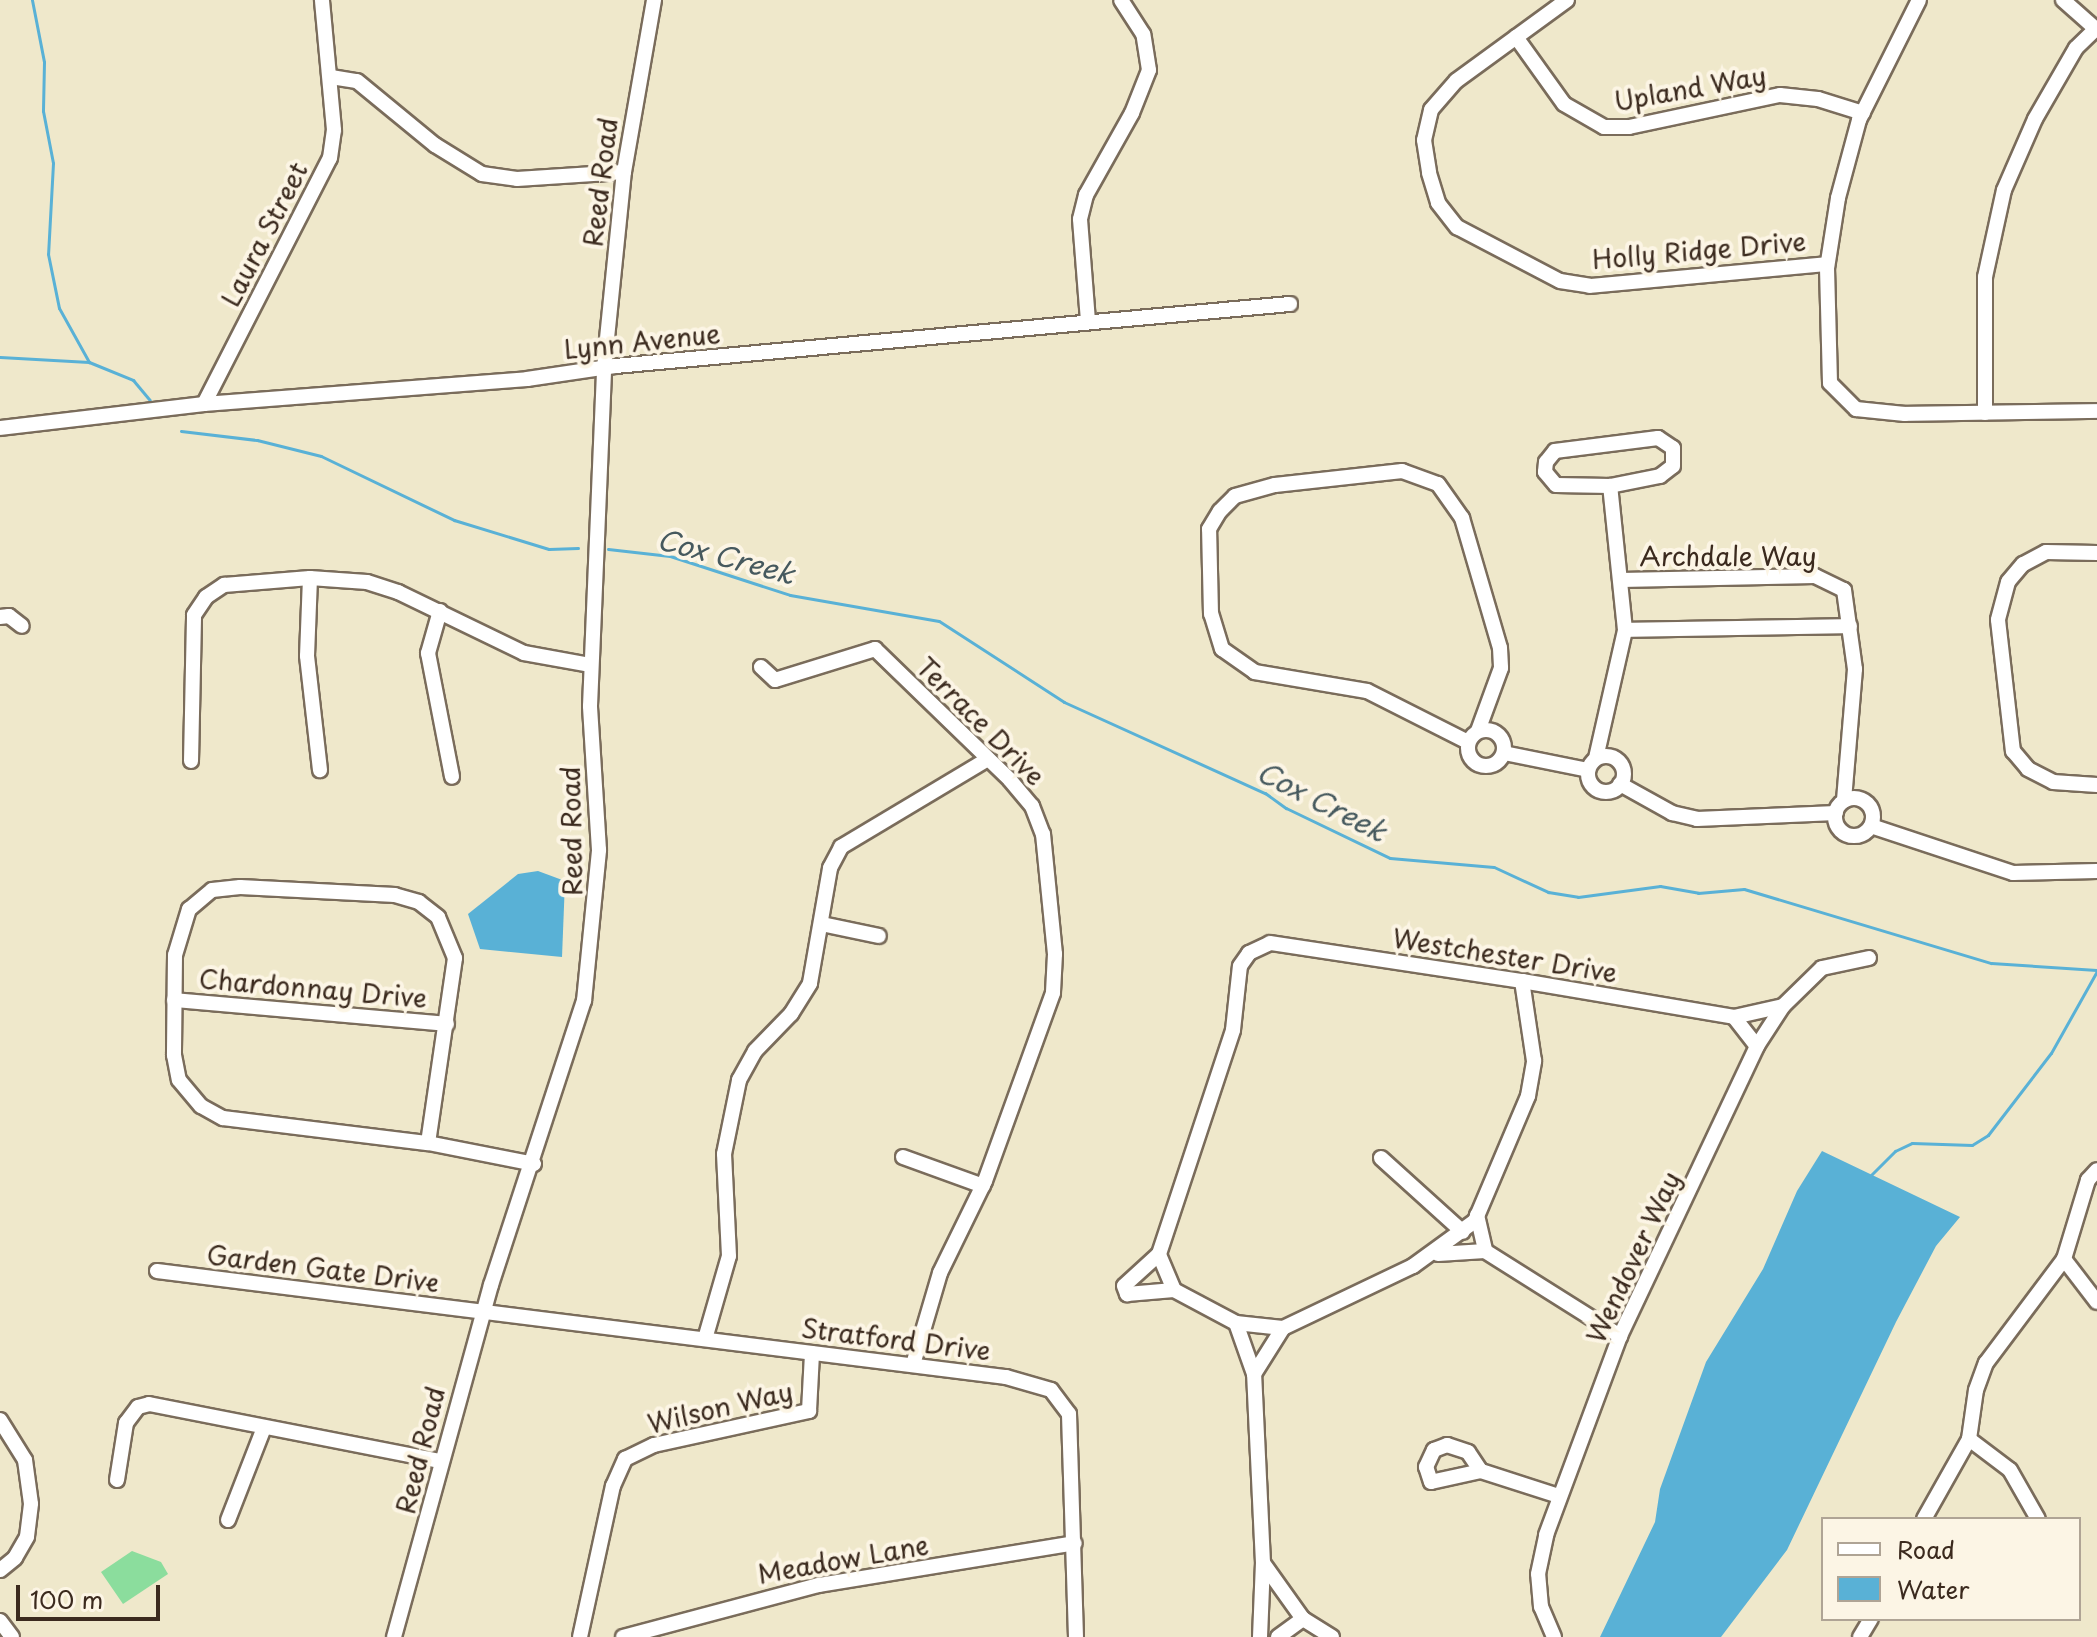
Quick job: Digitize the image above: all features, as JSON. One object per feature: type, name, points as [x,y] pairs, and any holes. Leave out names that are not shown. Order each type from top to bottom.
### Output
[{"type":"street","name":"Laura Street","points":[[204,404],[330,158],[334,130],[322,0]]},
{"type":"street","name":"Reed Road","points":[[394,1637],[483,1312],[534,1164],[584,1001],[596,915],[599,850],[591,665],[604,368],[624,172],[654,0]]},
{"type":"street","points":[[1088,321],[1080,219],[1086,195],[1132,113],[1149,70],[1143,34],[1121,0]]},
{"type":"street","name":"Holly Ridge Drive","points":[[1567,0],[1456,81],[1431,110],[1424,140],[1429,173],[1438,203],[1457,227],[1560,281],[1590,286],[1827,264]]},
{"type":"street","points":[[1919,0],[1863,113],[1838,198],[1827,264],[1830,383],[1842,399],[1856,409],[1905,414],[2097,411]]},
{"type":"street","points":[[1985,413],[1985,277],[2004,190],[2035,119],[2076,48],[2096,30],[2063,0]]},
{"type":"street","name":"Upland Way","points":[[1516,37],[1564,104],[1604,127],[1629,127],[1780,95],[1818,99],[1863,113]]},
{"type":"street","points":[[331,77],[357,81],[435,145],[482,174],[517,179],[624,172]]},
{"type":"street","name":"Lynn Avenue","points":[[0,428],[204,404],[527,379],[604,368],[1290,304]]},
{"type":"street","points":[[1658,438],[1673,448],[1673,466],[1660,476],[1610,486],[1556,485],[1545,472],[1546,462],[1555,451],[1658,438]]},
{"type":"street","points":[[1402,471],[1438,484],[1462,518],[1500,648],[1501,668],[1478,731],[1468,742],[1367,691],[1255,672],[1222,649],[1211,614],[1209,529],[1220,511],[1235,496],[1275,485],[1402,471]]},
{"type":"street","points":[[1610,486],[1625,630],[1592,764],[1590,784],[1602,792],[1620,784]]},
{"type":"street","points":[[2097,553],[2046,552],[2023,564],[2004,592],[1998,638],[2008,732],[2018,758],[2053,782],[2097,785]]},
{"type":"street","name":"Archdale Way","points":[[1621,580],[1815,576],[1844,590],[1850,626],[1854,716],[1840,807]]},
{"type":"street","points":[[191,761],[192,635],[199,605],[224,585],[310,578],[367,582],[440,611],[524,653],[591,665]]},
{"type":"street","points":[[310,578],[307,656],[320,770]]},
{"type":"street","points":[[440,611],[428,653],[452,777]]},
{"type":"street","points":[[0,617],[9,616],[22,626]]},
{"type":"street","points":[[1625,630],[1850,626]]},
{"type":"street","name":"Terrace Drive","points":[[761,667],[775,680],[875,649],[1032,806],[1043,834],[1055,970],[1045,1025],[983,1186],[940,1273],[913,1365]]},
{"type":"street","points":[[1478,731],[1496,734],[1504,753]]},
{"type":"street","points":[[1468,742],[1471,758],[1482,766],[1496,764],[1504,753]]},
{"type":"street","points":[[1504,753],[1592,764],[1610,756],[1622,764],[1620,784]]},
{"type":"street","points":[[705,1339],[729,1256],[724,1154],[739,1080],[755,1051],[803,998],[822,924],[830,868],[841,847],[988,759]]},
{"type":"street","points":[[1620,784],[1672,813],[1697,819],[1840,807],[1859,798],[1871,807],[1871,826],[1865,834],[1850,836],[1838,828],[1840,807]]},
{"type":"street","points":[[1871,826],[2013,873],[2097,871]]},
{"type":"street","points":[[428,1143],[455,958],[449,936],[438,917],[419,902],[395,895],[240,887],[212,890],[189,909],[179,929],[174,1000],[179,1080],[201,1106],[223,1118],[428,1143],[534,1164]]},
{"type":"street","points":[[822,924],[879,936]]},
{"type":"street","name":"Westchester Drive","points":[[1159,1254],[1233,1030],[1240,966],[1249,953],[1270,943],[1734,1017]]},
{"type":"street","name":"Wendover Way","points":[[1554,1637],[1541,1607],[1538,1574],[1559,1496],[1620,1336],[1757,1046],[1783,1006],[1822,968],[1869,958]]},
{"type":"street","points":[[1254,1374],[1283,1328],[1433,1254],[1463,1232],[1477,1215],[1528,1096],[1534,1061],[1522,981]]},
{"type":"street","name":"Chardonnay Drive","points":[[174,1000],[447,1024]]},
{"type":"street","points":[[1757,1046],[1734,1017],[1783,1006]]},
{"type":"street","points":[[903,1157],[983,1186]]},
{"type":"street","points":[[1381,1158],[1463,1232]]},
{"type":"street","points":[[1925,1517],[1969,1439],[1976,1390],[1986,1363],[2064,1259],[2088,1180],[2097,1170]]},
{"type":"street","points":[[1477,1215],[1485,1251]]},
{"type":"street","points":[[1433,1254],[1485,1251],[1620,1336]]},
{"type":"street","points":[[1174,1290],[1159,1254],[1124,1286],[1127,1294],[1174,1290],[1236,1323],[1283,1328]]},
{"type":"street","points":[[2064,1259],[2097,1302]]},
{"type":"street","name":"Garden Gate Drive","points":[[157,1271],[483,1312]]},
{"type":"street","name":"Stratford Drive","points":[[483,1312],[1006,1377],[1051,1390],[1069,1414],[1076,1637]]},
{"type":"street","points":[[1236,1323],[1254,1374],[1263,1563],[1260,1637]]},
{"type":"street","name":"Wilson Way","points":[[580,1637],[613,1486],[625,1459],[654,1445],[809,1411],[812,1353]]},
{"type":"street","points":[[117,1480],[126,1423],[138,1407],[149,1404],[263,1430],[440,1461]]},
{"type":"street","points":[[0,1420],[25,1460],[31,1504],[27,1537],[15,1558],[0,1570]]},
{"type":"street","points":[[228,1520],[263,1430]]},
{"type":"street","points":[[1969,1439],[2010,1470],[2037,1517]]},
{"type":"street","points":[[1481,1471],[1559,1496]]},
{"type":"street","name":"Meadow Lane","points":[[623,1637],[819,1585],[1075,1543]]},
{"type":"street","points":[[1263,1563],[1303,1619],[1332,1637]]},
{"type":"street","points":[[1278,1637],[1303,1619]]},
{"type":"street","points":[[0,1621],[12,1637]]},
{"type":"green space","points":[[132,1551],[161,1562],[168,1574],[123,1604],[101,1572]]},
{"type":"water","points":[[538,871],[565,881],[562,957],[480,949],[468,914],[518,874]]},
{"type":"water","points":[[1822,1151],[1960,1217],[1936,1246],[1896,1322],[1787,1550],[1721,1637],[1600,1637],[1655,1522],[1660,1489],[1706,1362],[1763,1269],[1797,1191]]},
{"type":"waterway","points":[[32,0],[44,62],[43,111],[53,163],[48,254],[59,308],[89,362]]},
{"type":"waterway","name":"Cox Creek","points":[[0,357],[89,362],[133,380],[150,400]]},
{"type":"waterway","name":"Cox Creek","points":[[181,431],[257,440],[321,456],[454,520],[549,549],[578,548]]},
{"type":"waterway","name":"Cox Creek","points":[[608,549],[670,556],[790,595],[939,621],[1064,702],[1265,793],[1286,808],[1390,858],[1494,867],[1548,892],[1578,897],[1660,886],[1698,893],[1744,889],[1991,963],[2097,970]]},
{"type":"waterway","points":[[1871,1175],[1895,1151],[1912,1143],[1972,1145],[1988,1135],[2051,1053],[2097,971]]}]
